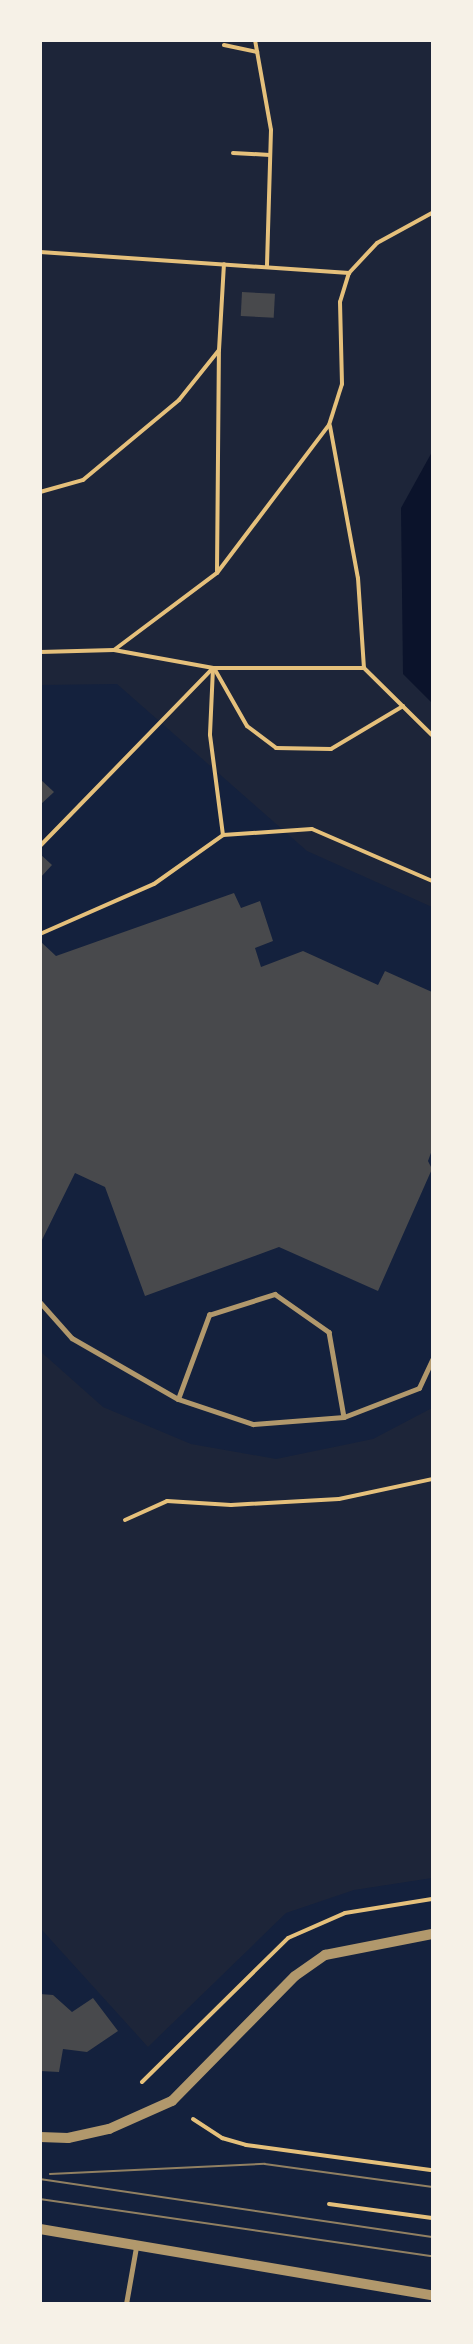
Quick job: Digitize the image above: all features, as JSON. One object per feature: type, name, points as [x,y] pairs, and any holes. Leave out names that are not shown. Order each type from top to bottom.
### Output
[{"type":"street","points":[[40,2137],[69,2138],[109,2129],[172,2101],[295,1976],[325,1955],[432,1934]]},
{"type":"street","points":[[40,2229],[136,2244],[317,2279],[432,2295]]},
{"type":"lane","points":[[178,1399],[208,1315],[275,1294],[329,1332],[344,1418]]},
{"type":"lane","points":[[40,1302],[72,1338],[178,1399],[253,1424],[344,1418],[419,1388],[432,1360]]},
{"type":"lane","points":[[126,2304],[136,2244]]},
{"type":"path","points":[[255,40],[271,130],[267,267]]},
{"type":"path","points":[[224,45],[257,52]]},
{"type":"path","points":[[232,153],[270,155]]},
{"type":"path","points":[[114,650],[217,573],[330,425],[342,384],[340,302],[349,273],[377,243],[432,213]]},
{"type":"path","points":[[40,252],[349,273]]},
{"type":"path","points":[[217,573],[219,350],[224,264]]},
{"type":"path","points":[[40,492],[83,480],[179,399],[219,350]]},
{"type":"path","points":[[330,425],[358,578],[364,668],[432,735]]},
{"type":"path","points":[[40,652],[114,650],[213,668],[364,668]]},
{"type":"path","points":[[213,668],[247,726],[276,748],[332,749],[403,706]]},
{"type":"path","points":[[213,668],[210,735],[223,835]]},
{"type":"path","points":[[40,846],[213,668]]},
{"type":"path","points":[[40,934],[154,884],[223,835],[312,829],[432,881]]},
{"type":"path","points":[[124,1520],[167,1501],[231,1505],[339,1499],[432,1479]]},
{"type":"path","points":[[145,2079],[203,2128],[246,2145],[432,2170]]},
{"type":"path","points":[[328,2204],[432,2218]]},
{"type":"shaded area","points":[[40,41],[432,41],[432,907],[307,851],[117,684],[41,685]]},
{"type":"shaded area","points":[[432,452],[432,703],[403,674],[401,508]]},
{"type":"shaded area","points":[[40,1351],[103,1407],[191,1444],[276,1459],[373,1439],[432,1408],[432,1878],[354,1890],[286,1913],[148,2047],[41,1929]]},
{"type":"building","points":[[242,292],[275,294],[274,318],[241,316]]},
{"type":"building","points":[[40,779],[54,792],[40,805]]},
{"type":"building","points":[[40,854],[52,865],[40,878]]},
{"type":"building","points":[[234,893],[241,908],[260,901],[273,941],[255,948],[261,967],[303,951],[378,985],[385,971],[432,992],[432,1150],[428,1161],[432,1169],[378,1291],[279,1247],[145,1296],[105,1187],[75,1173],[40,1244],[40,941],[56,956]]},
{"type":"building","points":[[40,1994],[53,1995],[72,2012],[93,1998],[118,2031],[87,2052],[63,2049],[59,2072],[40,2071]]},
{"type":"tram line","points":[[50,2174],[265,2164],[432,2187]]},
{"type":"tram line","points":[[40,2179],[432,2237]]},
{"type":"tram line","points":[[40,2199],[432,2256]]}]
